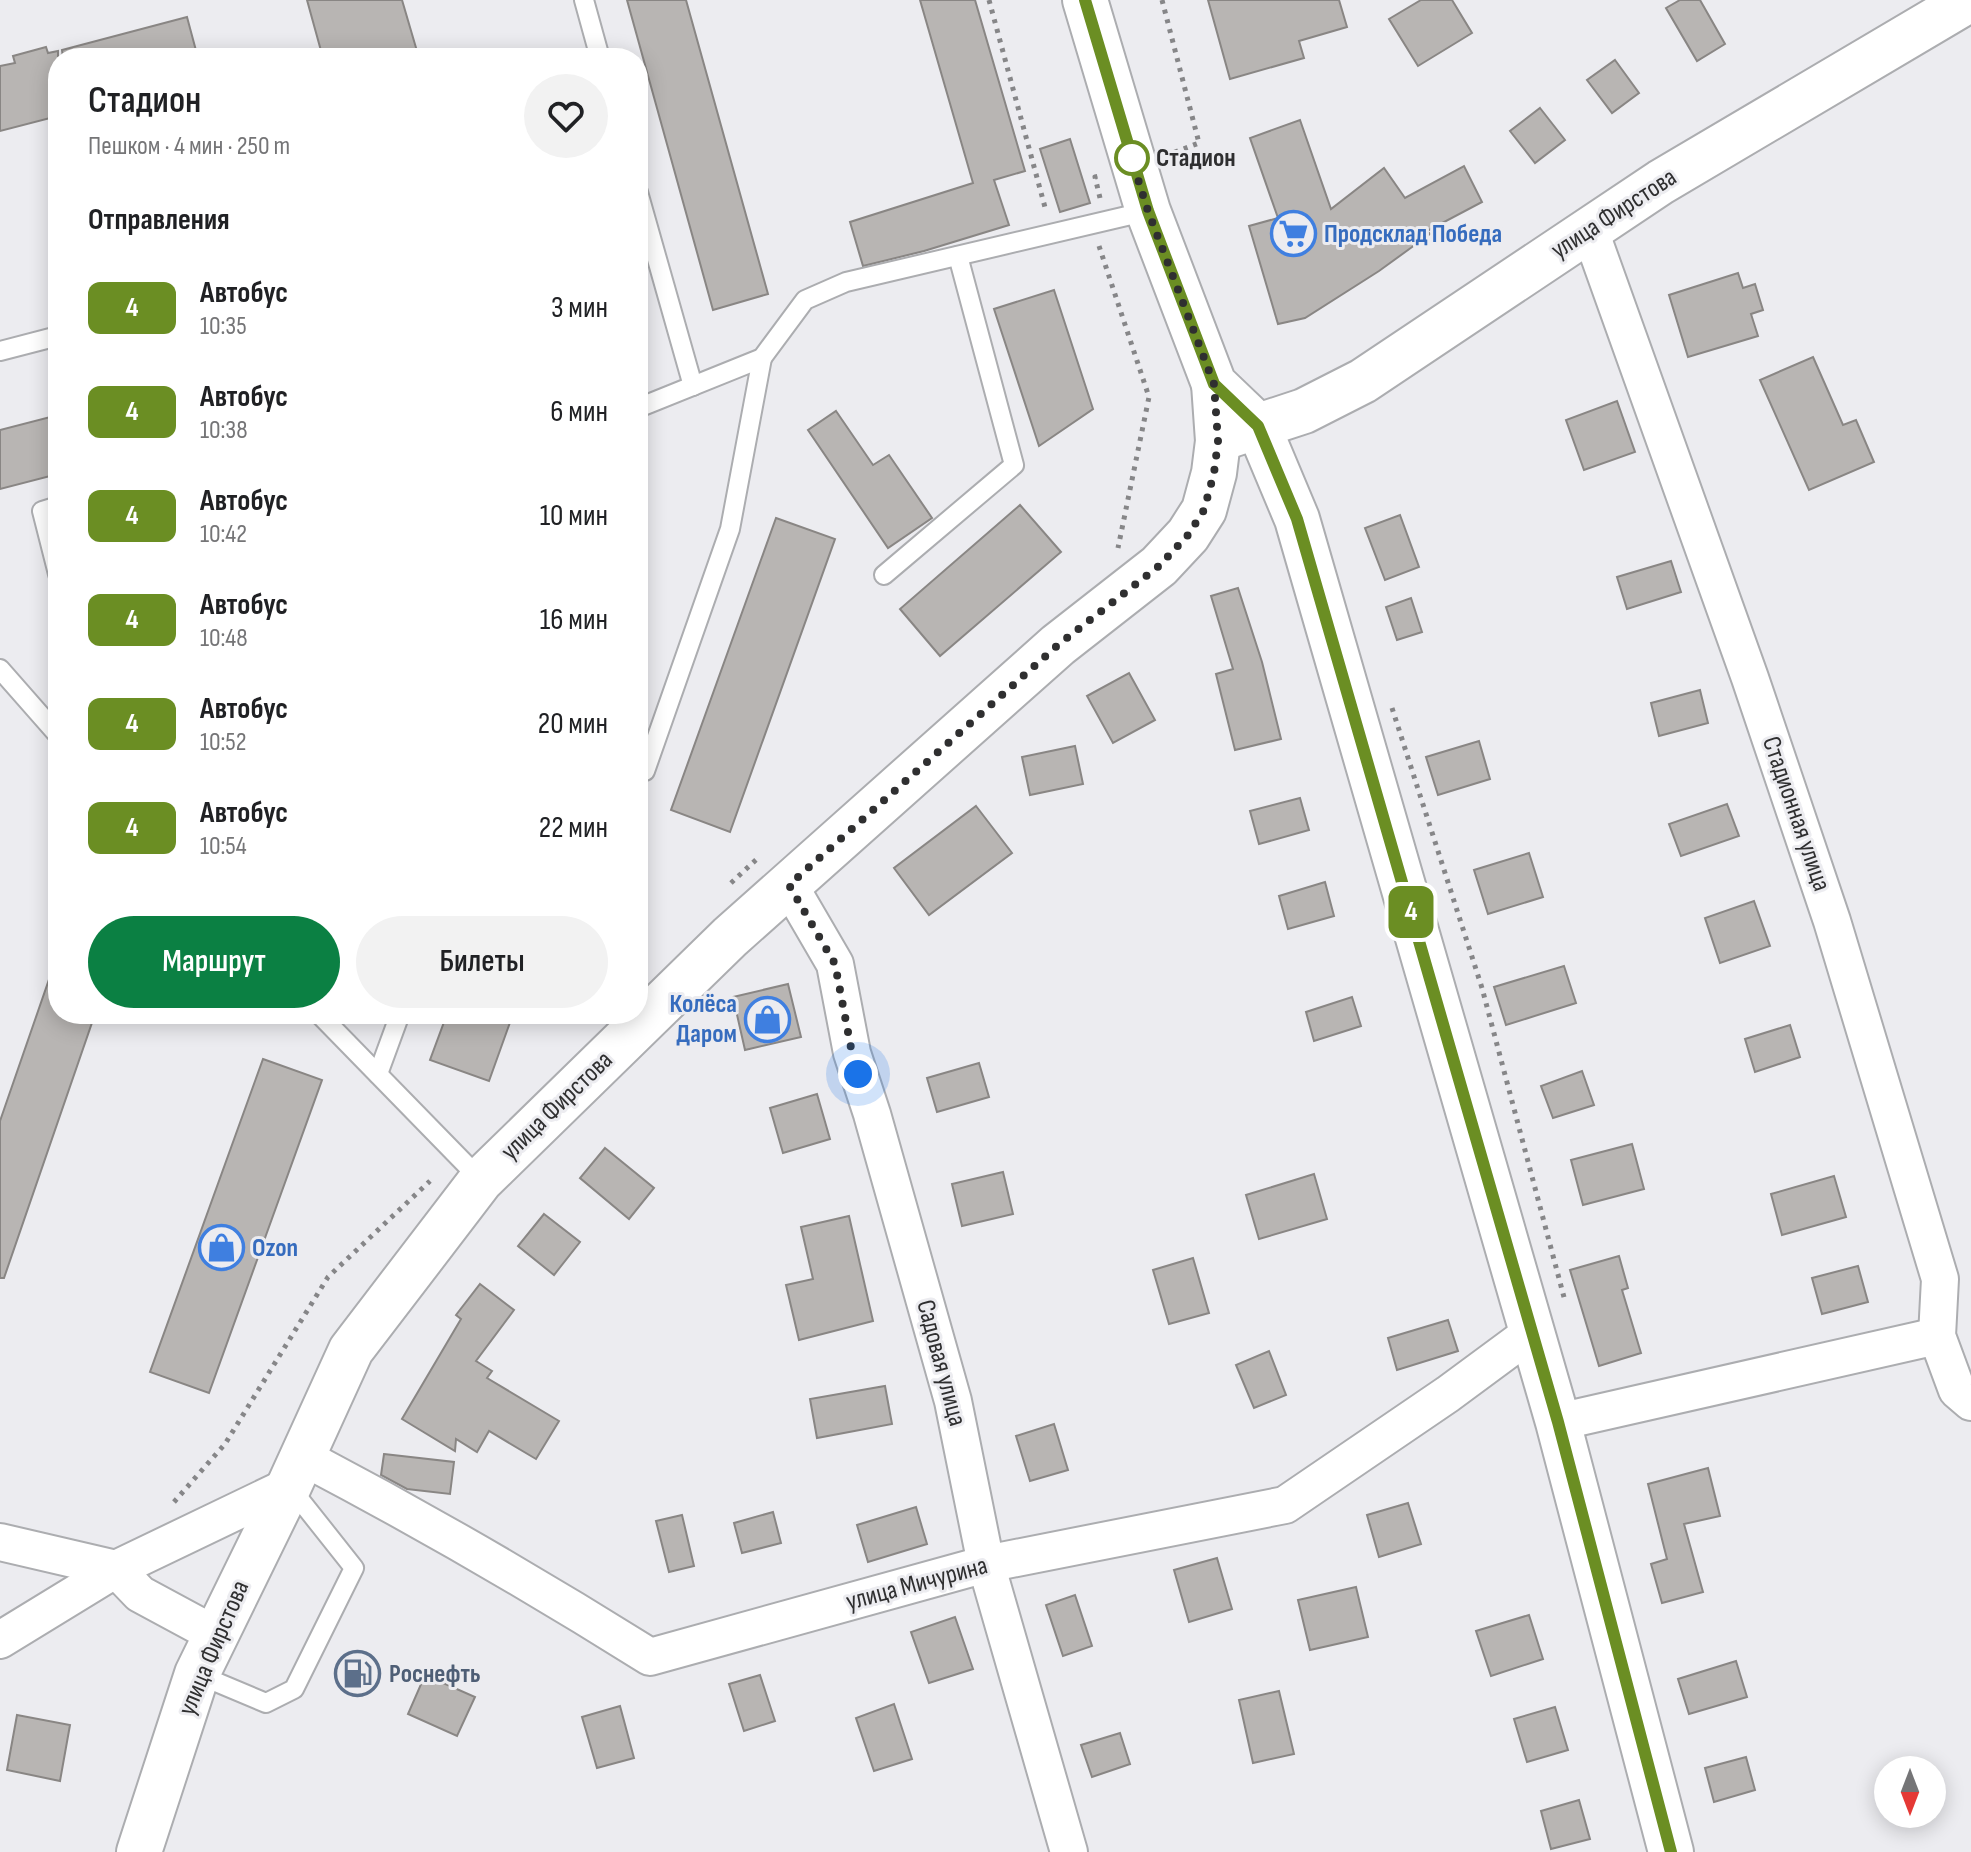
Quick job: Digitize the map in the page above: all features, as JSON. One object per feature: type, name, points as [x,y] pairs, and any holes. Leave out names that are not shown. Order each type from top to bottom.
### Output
[{"type":"street","points":[[1085,0],[1148,211],[1214,384],[1258,426],[1297,519],[1558,1422],[1671,1852]]},
{"type":"street","name":"улица Фирстова","points":[[1218,441],[1304,411],[1363,381],[1661,182],[1969,0]]},
{"type":"street","name":"Стадионная улица","points":[[1589,228],[1750,678],[1832,921],[1940,1279],[1937,1336],[1957,1390],[1971,1402]]},
{"type":"street","name":"улица Фирстова","points":[[648,1010],[730,937],[775,870],[1159,566],[1188,535],[1204,510],[1214,473],[1218,441],[1214,384]]},
{"type":"street","name":"Садовая улица","points":[[775,870],[835,964],[852,1053],[953,1401],[986,1564],[1069,1852]]},
{"type":"street","name":"улица Фирстова","points":[[139,1852],[197,1674],[351,1350],[469,1168],[632,1024]]},
{"type":"street","name":"улица Мичурина","points":[[296,1471],[390,1502],[650,1657],[986,1564],[1285,1505],[1448,1394],[1532,1332]]},
{"type":"street","points":[[1558,1422],[1937,1336]]},
{"type":"street","points":[[0,1640],[116,1569],[296,1471]]},
{"type":"street","points":[[0,1542],[116,1569],[140,1594],[216,1635]]},
{"type":"lane","points":[[584,0],[597,48]]},
{"type":"lane","points":[[648,762],[730,529],[762,358],[805,300],[846,282],[1148,211]]},
{"type":"lane","points":[[648,227],[693,386]]},
{"type":"lane","points":[[884,575],[1014,465],[958,256]]},
{"type":"lane","points":[[0,351],[48,339]]},
{"type":"lane","points":[[648,404],[762,358]]},
{"type":"lane","points":[[48,509],[42,511],[48,535]]},
{"type":"lane","points":[[0,669],[48,724]]},
{"type":"lane","points":[[329,1024],[469,1168]]},
{"type":"lane","points":[[378,1074],[396,1024]]},
{"type":"lane","points":[[197,1674],[266,1703],[294,1689],[354,1568],[296,1471]]},
{"type":"path","points":[[989,0],[1058,251],[1100,246],[1149,397],[1120,547],[1108,558]]},
{"type":"path","points":[[1162,0],[1199,143]]},
{"type":"path","points":[[727,886],[775,870]]},
{"type":"path","points":[[165,1513],[225,1444],[328,1277],[469,1168]]},
{"type":"building","points":[[307,0],[402,0],[416,48],[320,48]]},
{"type":"building","points":[[627,0],[686,0],[768,294],[713,310],[648,76],[648,48],[640,48]]},
{"type":"building","points":[[920,0],[975,0],[1025,171],[994,180],[1009,225],[863,266],[850,222],[973,183]]},
{"type":"building","points":[[1208,0],[1339,0],[1347,27],[1299,41],[1304,58],[1230,79]]},
{"type":"building","points":[[1421,0],[1452,0],[1472,33],[1418,66],[1389,19]]},
{"type":"building","points":[[1680,0],[1700,0],[1725,44],[1697,61],[1666,8]]},
{"type":"building","points":[[187,17],[195,48],[70,48]]},
{"type":"building","points":[[46,47],[48,119],[0,131],[0,66],[15,63],[13,56]]},
{"type":"building","points":[[1615,60],[1639,93],[1612,113],[1587,80]]},
{"type":"building","points":[[1540,108],[1565,140],[1535,163],[1510,131]]},
{"type":"building","points":[[1300,120],[1331,209],[1384,168],[1405,198],[1464,166],[1482,202],[1427,231],[1430,234],[1379,271],[1305,318],[1278,324],[1249,226],[1278,218],[1250,138]]},
{"type":"building","points":[[1070,139],[1090,203],[1060,212],[1040,149]]},
{"type":"building","points":[[1738,273],[1743,288],[1755,284],[1763,310],[1751,314],[1758,336],[1688,357],[1669,295]]},
{"type":"building","points":[[1054,290],[1093,409],[1039,446],[994,309]]},
{"type":"building","points":[[1813,357],[1843,425],[1856,420],[1874,462],[1809,490],[1760,380]]},
{"type":"building","points":[[1617,401],[1635,452],[1584,470],[1566,420]]},
{"type":"building","points":[[836,411],[873,465],[889,455],[932,518],[888,548],[808,430]]},
{"type":"building","points":[[48,418],[48,477],[0,489],[0,430]]},
{"type":"building","points":[[1020,505],[1061,552],[940,656],[900,609]]},
{"type":"building","points":[[1400,515],[1419,567],[1385,580],[1365,528]]},
{"type":"building","points":[[776,518],[835,539],[730,832],[671,810]]},
{"type":"building","points":[[1671,561],[1681,592],[1627,609],[1617,577]]},
{"type":"building","points":[[1238,588],[1262,662],[1281,739],[1235,750],[1216,674],[1233,669],[1211,596]]},
{"type":"building","points":[[1411,598],[1422,632],[1397,640],[1386,607]]},
{"type":"building","points":[[1129,673],[1155,720],[1113,743],[1087,696]]},
{"type":"building","points":[[1700,690],[1708,723],[1659,736],[1651,703]]},
{"type":"building","points":[[1479,741],[1490,779],[1438,795],[1426,757]]},
{"type":"building","points":[[1075,746],[1083,784],[1030,795],[1022,757]]},
{"type":"building","points":[[1300,798],[1309,830],[1259,844],[1250,811]]},
{"type":"building","points":[[1727,804],[1739,836],[1681,856],[1669,824]]},
{"type":"building","points":[[976,806],[1012,853],[929,915],[894,868]]},
{"type":"building","points":[[1529,853],[1543,897],[1488,914],[1474,870]]},
{"type":"building","points":[[1325,882],[1334,916],[1288,929],[1279,896]]},
{"type":"building","points":[[1754,901],[1770,946],[1720,963],[1705,918]]},
{"type":"building","points":[[1564,966],[1576,1003],[1506,1025],[1494,987]]},
{"type":"building","points":[[48,982],[48,1024],[92,1024],[4,1278],[0,1278],[0,1121]]},
{"type":"building","points":[[788,984],[801,1037],[745,1050],[733,997]]},
{"type":"building","points":[[1352,997],[1361,1026],[1314,1041],[1306,1012]]},
{"type":"building","points":[[443,1024],[509,1024],[489,1081],[430,1060]]},
{"type":"building","points":[[1790,1025],[1800,1057],[1755,1072],[1745,1039]]},
{"type":"building","points":[[263,1059],[322,1080],[209,1393],[150,1372]]},
{"type":"building","points":[[979,1063],[989,1097],[937,1112],[927,1078]]},
{"type":"building","points":[[1582,1071],[1594,1105],[1553,1118],[1541,1086]]},
{"type":"building","points":[[817,1094],[830,1139],[783,1153],[770,1108]]},
{"type":"building","points":[[1632,1144],[1644,1189],[1583,1205],[1571,1160]]},
{"type":"building","points":[[605,1148],[654,1188],[629,1219],[580,1178]]},
{"type":"building","points":[[1003,1172],[1013,1214],[962,1226],[952,1184]]},
{"type":"building","points":[[1314,1174],[1327,1219],[1259,1239],[1246,1195]]},
{"type":"building","points":[[1834,1176],[1846,1217],[1782,1235],[1771,1194]]},
{"type":"building","points":[[544,1214],[580,1242],[554,1275],[518,1246]]},
{"type":"building","points":[[849,1216],[873,1321],[799,1340],[786,1285],[813,1279],[801,1227]]},
{"type":"building","points":[[1619,1256],[1628,1288],[1622,1290],[1641,1353],[1599,1366],[1570,1270]]},
{"type":"building","points":[[1193,1258],[1209,1313],[1169,1324],[1153,1270]]},
{"type":"building","points":[[1858,1266],[1868,1302],[1822,1314],[1812,1278]]},
{"type":"building","points":[[480,1284],[514,1310],[476,1361],[492,1371],[487,1378],[559,1421],[536,1459],[489,1431],[477,1452],[456,1439],[455,1451],[402,1419],[461,1319],[456,1315]]},
{"type":"building","points":[[1448,1320],[1458,1351],[1397,1370],[1388,1338]]},
{"type":"building","points":[[1269,1351],[1286,1395],[1254,1408],[1236,1365]]},
{"type":"building","points":[[885,1386],[892,1424],[817,1438],[810,1399]]},
{"type":"building","points":[[1054,1424],[1068,1470],[1030,1481],[1016,1436]]},
{"type":"building","points":[[384,1454],[454,1462],[450,1494],[407,1489],[381,1475]]},
{"type":"building","points":[[1708,1468],[1720,1516],[1684,1524],[1703,1592],[1662,1603],[1651,1564],[1667,1559],[1648,1484]]},
{"type":"building","points":[[1408,1503],[1421,1544],[1379,1557],[1367,1515]]},
{"type":"building","points":[[916,1507],[927,1544],[868,1562],[857,1525]]},
{"type":"building","points":[[773,1512],[781,1543],[742,1553],[734,1523]]},
{"type":"building","points":[[682,1515],[694,1566],[669,1572],[656,1521]]},
{"type":"building","points":[[1217,1558],[1232,1609],[1189,1622],[1174,1570]]},
{"type":"building","points":[[1356,1587],[1368,1637],[1310,1650],[1298,1600]]},
{"type":"building","points":[[1075,1595],[1092,1646],[1063,1656],[1046,1605]]},
{"type":"building","points":[[1529,1615],[1543,1659],[1491,1676],[1476,1631]]},
{"type":"building","points":[[955,1617],[973,1669],[929,1683],[911,1632]]},
{"type":"building","points":[[1736,1661],[1747,1697],[1689,1714],[1678,1679]]},
{"type":"building","points":[[425,1675],[475,1697],[457,1736],[408,1714]]},
{"type":"building","points":[[760,1675],[775,1721],[744,1731],[729,1684]]},
{"type":"building","points":[[1279,1691],[1294,1754],[1253,1763],[1239,1700]]},
{"type":"building","points":[[894,1704],[912,1759],[874,1771],[856,1718]]},
{"type":"building","points":[[620,1706],[634,1758],[597,1768],[582,1717]]},
{"type":"building","points":[[1555,1707],[1568,1750],[1527,1762],[1514,1719]]},
{"type":"building","points":[[17,1715],[70,1725],[60,1781],[7,1770]]},
{"type":"building","points":[[1120,1733],[1130,1764],[1092,1777],[1081,1745]]},
{"type":"building","points":[[1746,1757],[1755,1790],[1714,1802],[1705,1768]]},
{"type":"building","points":[[1579,1800],[1590,1839],[1551,1849],[1541,1811]]},
{"type":"bus line","name":"4","points":[[1085,0],[1148,211],[1214,384],[1258,426],[1288,490],[1558,1422],[1671,1852]]},
{"type":"place","name":"Стадион","points":[[1132,158]]},
{"type":"place","name":"Продсклад Победа","points":[[1293,234]]},
{"type":"place","name":"Колёса Даром","points":[[768,1019]]},
{"type":"place","name":"Ozon","points":[[221,1248]]},
{"type":"place","name":"Роснефть","points":[[358,1674]]},
{"type":"route","points":[[858,1074],[835,964],[789,885],[1058,645],[1159,566],[1188,535],[1204,510],[1214,473],[1218,441],[1214,384],[1148,211],[1130,154],[1132,158]]}]
